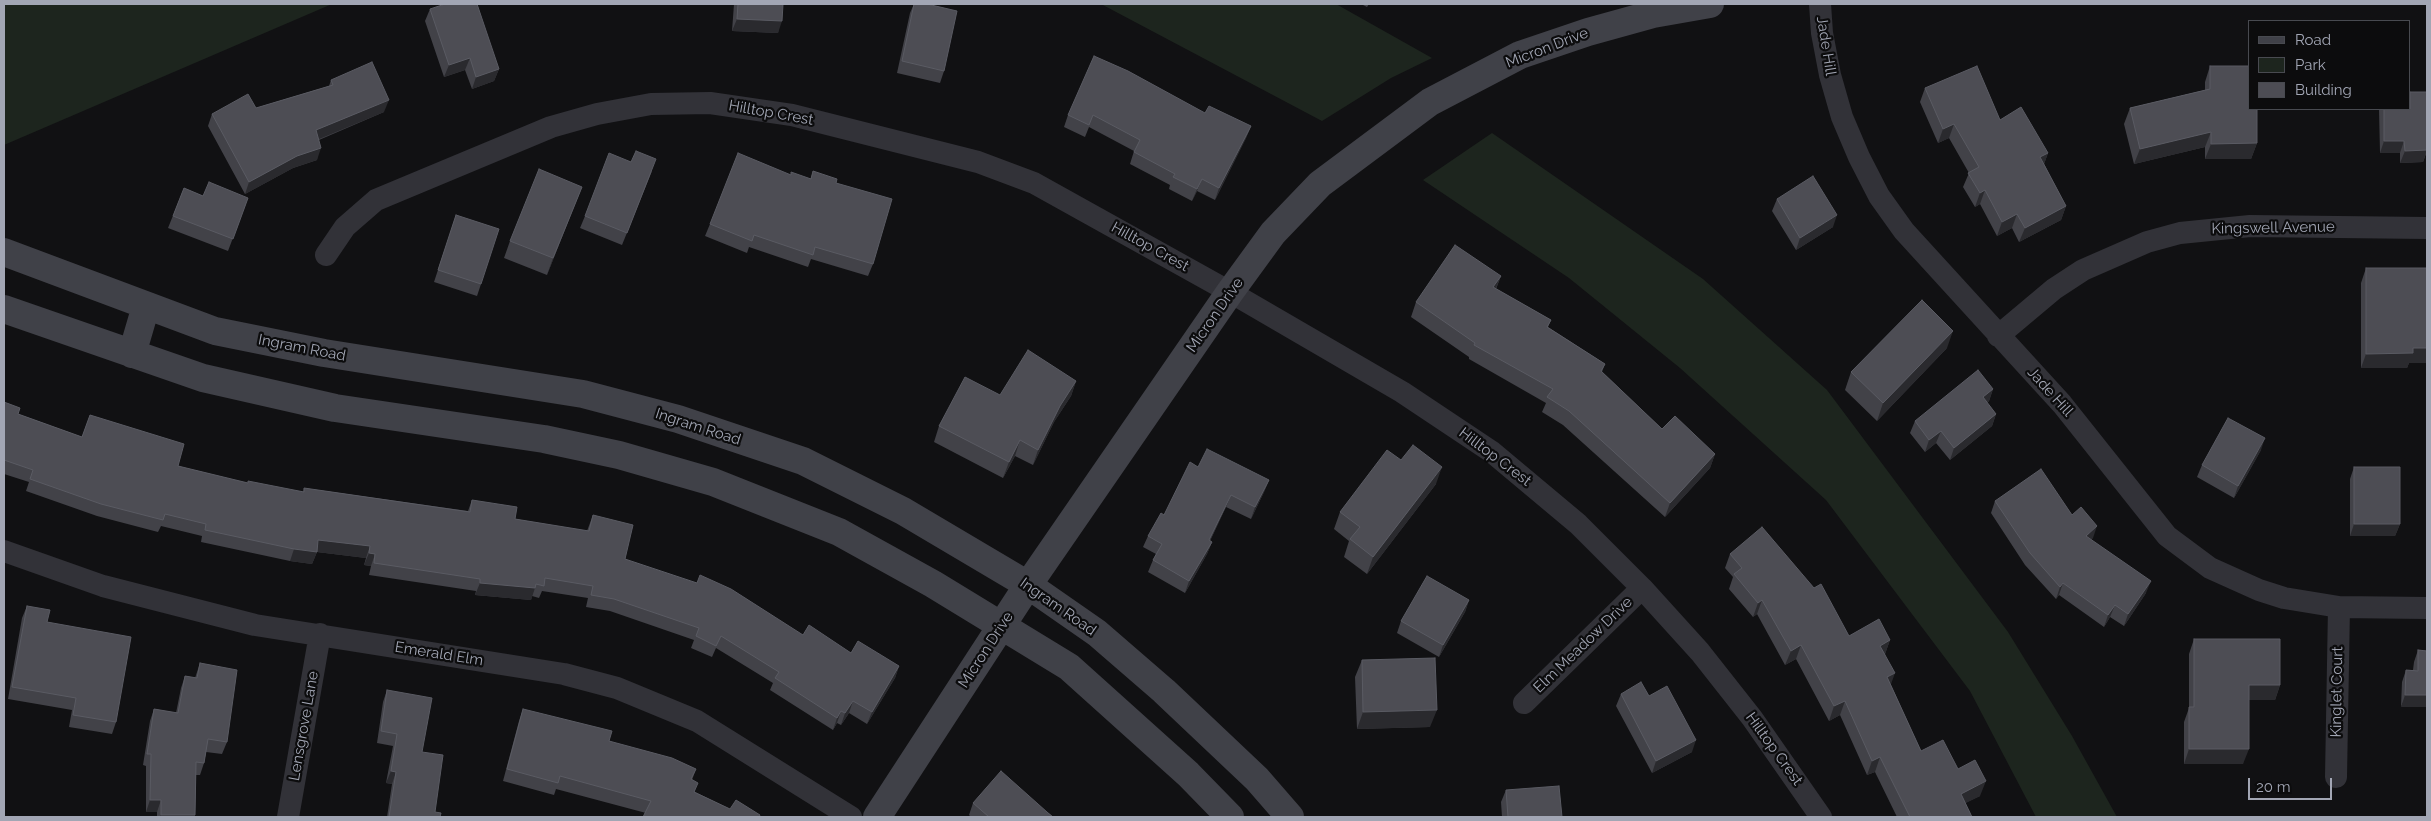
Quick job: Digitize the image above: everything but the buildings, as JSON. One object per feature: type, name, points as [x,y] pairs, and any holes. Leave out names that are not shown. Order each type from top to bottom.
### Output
[{"type":"street","name":"Micron Drive","points":[[877,817],[1028,585],[1230,292],[1272,233],[1320,184],[1430,102],[1520,55],[1588,32],[1653,14],[1710,4]]},
{"type":"street","name":"Jade Hill","points":[[1820,4],[1822,33],[1830,76],[1842,117],[1859,157],[1879,196],[1904,232],[2062,404],[2167,536],[2210,568],[2259,590],[2284,598],[2339,607],[2427,608]]},
{"type":"street","name":"Hilltop Crest","points":[[326,255],[345,227],[376,200],[551,127],[597,114],[651,104],[710,103],[792,115],[978,162],[1034,183],[1230,292],[1402,392],[1492,452],[1578,524],[1642,588],[1700,652],[1800,784],[1821,817]]},
{"type":"street","name":"Kingswell Avenue","points":[[1998,336],[2054,289],[2083,270],[2147,242],[2180,233],[2214,228],[2250,226],[2427,228]]},
{"type":"street","name":"Ingram Road","points":[[4,252],[215,330],[324,353],[583,394],[678,419],[803,461],[903,511],[1028,585],[1097,633],[1164,691],[1257,779],[1290,817]]},
{"type":"street","points":[[132,354],[146,306]]},
{"type":"street","points":[[4,309],[203,378],[335,408],[544,439],[619,456],[713,482],[839,532],[934,584],[1069,667],[1188,774],[1230,817]]},
{"type":"street","name":"Emerald Elm","points":[[4,551],[103,586],[255,625],[564,674],[617,688],[697,721],[851,817]]},
{"type":"street","name":"Elm Meadow Drive","points":[[1524,703],[1642,588]]},
{"type":"street","name":"Kinglet Court","points":[[2336,777],[2339,607]]},
{"type":"street","name":"Lensgrove Lane","points":[[288,817],[320,634]]},
{"type":"green space","points":[[4,4],[332,4],[4,145]]},
{"type":"green space","points":[[1101,4],[1336,4],[1432,58],[1391,78],[1322,121]]},
{"type":"green space","points":[[1492,133],[1703,279],[1827,390],[2008,632],[2072,736],[2117,817],[2036,817],[1970,691],[1826,500],[1680,368],[1569,278],[1423,180]]}]
